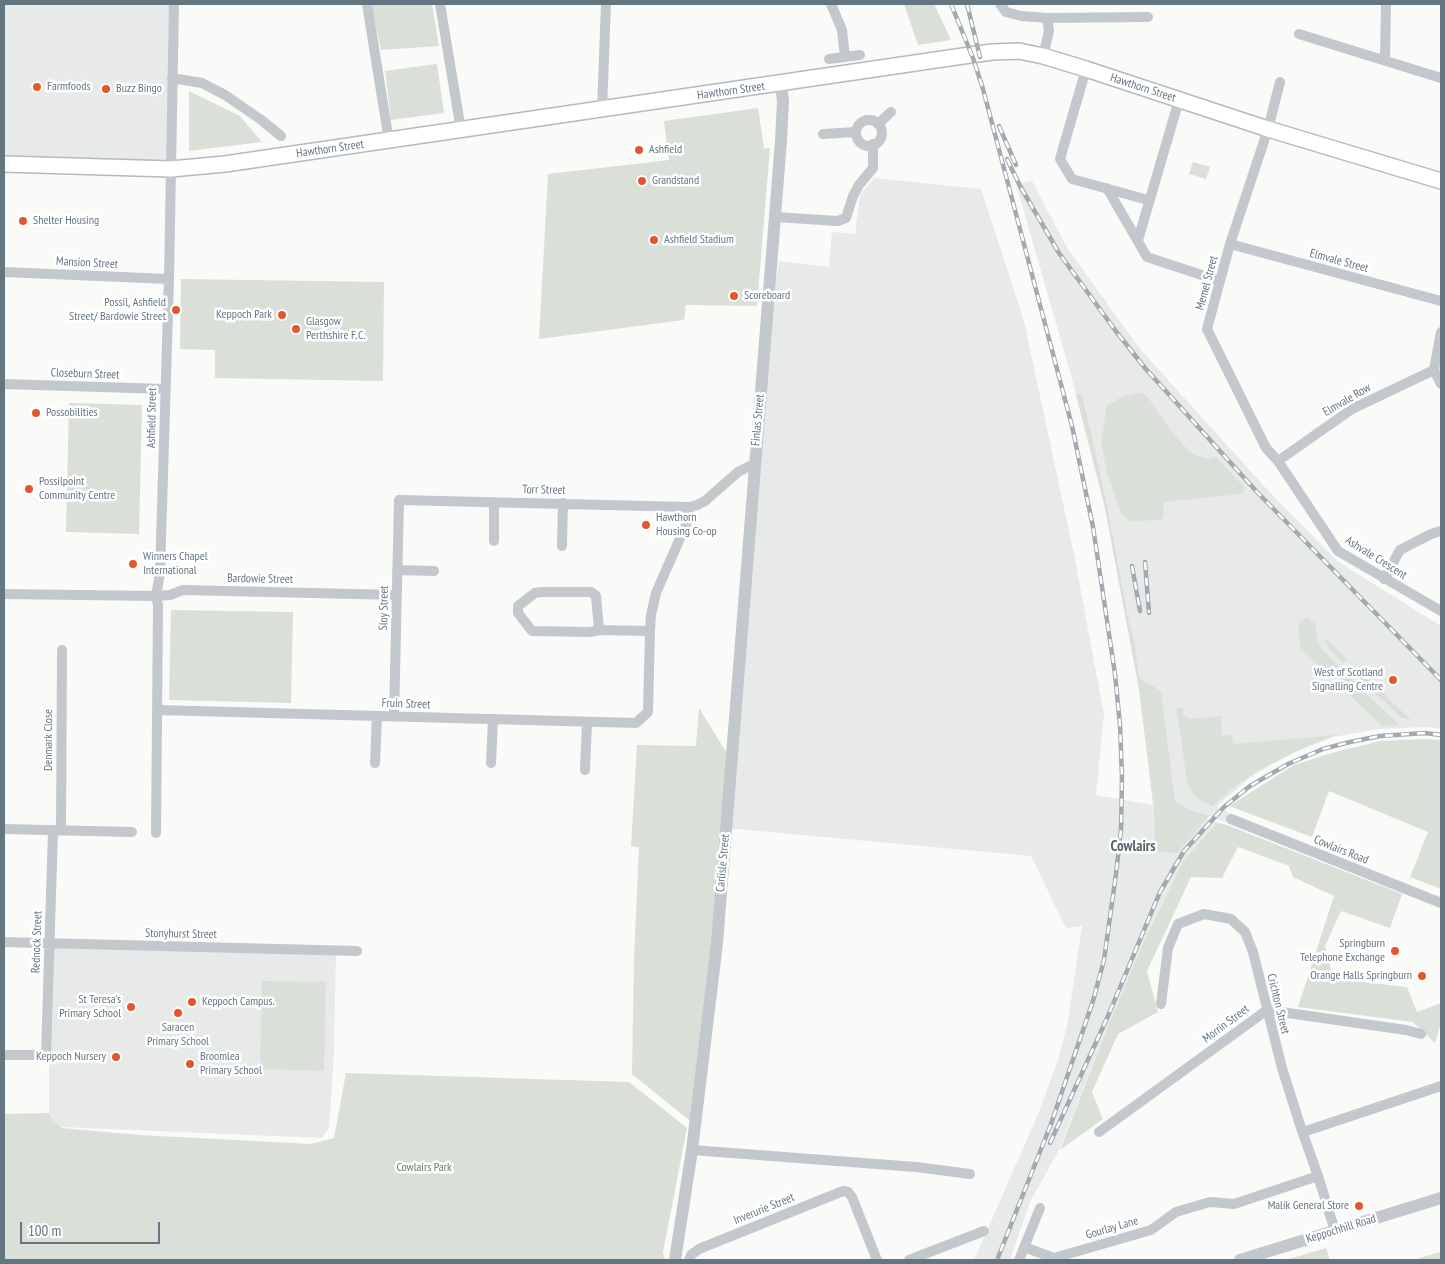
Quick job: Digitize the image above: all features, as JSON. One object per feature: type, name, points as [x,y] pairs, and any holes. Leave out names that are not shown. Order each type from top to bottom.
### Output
[{"type":"main road","name":"Hawthorn Street","points":[[4,164],[171,169],[225,164],[992,52],[1019,51],[1086,69],[1268,129],[1441,181]]},
{"type":"street","name":"Ashfield Street","points":[[156,833],[158,605],[156,596],[160,573],[169,279],[174,4]]},
{"type":"street","points":[[367,4],[388,141]]},
{"type":"street","points":[[440,4],[461,130]]},
{"type":"street","points":[[602,110],[606,4]]},
{"type":"street","points":[[831,4],[842,30],[845,57]]},
{"type":"street","points":[[1000,4],[1006,12],[1022,16],[1048,18],[1148,17]]},
{"type":"street","points":[[1385,60],[1386,4]]},
{"type":"street","points":[[1043,56],[1049,31],[1048,18]]},
{"type":"street","points":[[1299,34],[1441,78]]},
{"type":"street","points":[[829,59],[860,55]]},
{"type":"street","points":[[1086,69],[1060,159],[1072,179],[1148,200]]},
{"type":"street","points":[[172,78],[202,84],[226,95],[281,136]]},
{"type":"street","name":"Memel Street","points":[[1278,461],[1266,448],[1207,330],[1230,244],[1268,129],[1280,82]]},
{"type":"street","name":"Finlas Street","points":[[689,507],[706,501],[738,472],[754,464],[781,141],[783,101],[781,84]]},
{"type":"street","points":[[1138,240],[1148,200],[1179,100]]},
{"type":"street","points":[[878,124],[891,112]]},
{"type":"street","points":[[866,120],[874,121],[878,124],[881,135],[880,139],[873,144],[865,145],[858,140],[856,132],[859,124],[866,120]]},
{"type":"street","points":[[823,134],[856,132]]},
{"type":"street","points":[[775,217],[838,221],[846,218],[853,196],[859,185],[873,168],[873,144]]},
{"type":"street","points":[[1107,188],[1147,257],[1220,281]]},
{"type":"street","name":"Elmvale Street","points":[[1230,244],[1441,301]]},
{"type":"street","name":"Mansion Street","points":[[4,272],[169,279]]},
{"type":"street","points":[[1441,332],[1434,370],[1441,384]]},
{"type":"street","name":"Elmvale Row","points":[[1278,461],[1352,409],[1434,370]]},
{"type":"street","name":"Closeburn Street","points":[[4,384],[165,389]]},
{"type":"street","name":"Ashvale Crescent","points":[[1278,461],[1338,551],[1441,611]]},
{"type":"street","name":"Carlisle Street","points":[[675,1260],[692,1150],[717,943],[754,464]]},
{"type":"street","name":"Torr Street","points":[[399,500],[689,507]]},
{"type":"street","name":"Sloy Street","points":[[394,716],[399,500]]},
{"type":"street","points":[[494,502],[494,541]]},
{"type":"street","points":[[562,503],[562,546]]},
{"type":"street","points":[[599,630],[596,596],[591,592],[534,593],[518,606],[518,613],[532,631],[650,631],[656,593],[688,520],[689,507]]},
{"type":"street","points":[[1384,579],[1400,550],[1441,531]]},
{"type":"street","points":[[397,570],[434,571]]},
{"type":"street","name":"Bardowie Street","points":[[4,594],[170,596],[183,590],[397,595]]},
{"type":"street","name":"Fruin Street","points":[[158,710],[636,723],[648,712],[650,631]]},
{"type":"street","name":"Denmark Close","points":[[57,830],[62,650]]},
{"type":"street","points":[[375,763],[377,716]]},
{"type":"street","points":[[491,763],[493,719]]},
{"type":"street","points":[[585,770],[586,722]]},
{"type":"street","name":"Cowlairs Road","points":[[1232,819],[1441,903]]},
{"type":"street","points":[[4,829],[132,832]]},
{"type":"street","name":"Rednock Street","points":[[4,1055],[46,1055],[49,943],[57,830]]},
{"type":"street","name":"Crichton Street","points":[[1161,1004],[1168,948],[1178,924],[1204,914],[1231,918],[1245,932],[1253,952],[1282,1068],[1335,1231]]},
{"type":"street","name":"Stonyhurst Street","points":[[4,942],[357,951]]},
{"type":"street","name":"Morrin Street","points":[[1099,1132],[1267,1010],[1406,1030],[1421,1034]]},
{"type":"street","points":[[1303,1132],[1441,1086]]},
{"type":"street","points":[[692,1150],[916,1167],[970,1174]]},
{"type":"street","name":"Gourlay Lane","points":[[1024,1247],[1054,1258],[1152,1230],[1176,1212],[1210,1202],[1234,1204],[1318,1176]]},
{"type":"street","name":"Inverurie Street","points":[[690,1258],[699,1249],[839,1192],[848,1192],[852,1197],[877,1260]]},
{"type":"street","name":"Keppochhill Road","points":[[1240,1260],[1441,1198]]},
{"type":"street","points":[[1019,1260],[1039,1210]]},
{"type":"street","points":[[909,1260],[984,1231]]},
{"type":"shaded area","points":[[4,4],[170,4],[171,169],[4,164]]},
{"type":"shaded area","points":[[874,178],[981,189],[1024,321],[1075,559],[1104,715],[1096,795],[1153,805],[1139,689],[1105,508],[1072,379],[1016,184],[1032,181],[1068,249],[1140,349],[1264,486],[1337,561],[1441,626],[1441,729],[1425,727],[1379,729],[1333,737],[1290,754],[1252,776],[1217,806],[1236,817],[1233,825],[1210,816],[1206,819],[1227,825],[1217,823],[1183,861],[1144,941],[1059,1150],[1030,1202],[1010,1260],[974,1260],[1039,1112],[1059,1057],[1068,1021],[1082,926],[1066,928],[1031,856],[726,828],[761,390],[779,261],[829,267],[832,232],[855,234],[860,195]]},
{"type":"shaded area","name":"Keppoch Campus.","points":[[49,943],[336,951],[334,1052],[329,1128],[322,1138],[62,1127],[53,1122],[49,1113]]},
{"type":"green space","points":[[371,4],[432,4],[439,46],[381,50]]},
{"type":"green space","points":[[904,4],[934,4],[951,40],[918,45]]},
{"type":"green space","points":[[437,64],[444,113],[391,120],[385,71]]},
{"type":"green space","points":[[189,91],[240,116],[262,142],[189,151]]},
{"type":"green space","name":"Ashfield Stadium","points":[[758,108],[764,148],[762,149],[770,148],[757,306],[686,305],[684,320],[539,339],[548,174],[669,160],[664,121]]},
{"type":"green space","points":[[1193,162],[1210,167],[1206,179],[1189,174]]},
{"type":"green space","name":"Keppoch Park","points":[[181,279],[384,282],[383,381],[215,378],[215,350],[180,349]]},
{"type":"green space","points":[[1081,393],[1107,506],[1129,623],[1134,640],[1139,678],[1161,691],[1175,801],[1188,809],[1209,816],[1177,853],[1155,851],[1154,808],[1139,689],[1105,508],[1076,394]]},
{"type":"green space","points":[[1142,393],[1149,399],[1171,431],[1194,455],[1208,459],[1216,457],[1245,488],[1242,494],[1163,502],[1164,516],[1161,520],[1131,521],[1126,519],[1120,511],[1107,472],[1101,443],[1107,405],[1124,396]]},
{"type":"green space","points":[[69,403],[142,405],[139,534],[66,532]]},
{"type":"green space","points":[[171,610],[293,612],[291,703],[169,700]]},
{"type":"green space","points":[[1307,617],[1316,625],[1317,639],[1320,647],[1339,667],[1330,677],[1300,647],[1298,625]]},
{"type":"green space","points":[[1324,637],[1347,659],[1343,663],[1328,647]]},
{"type":"green space","points":[[1353,665],[1411,720],[1400,717],[1349,668]]},
{"type":"green space","points":[[1345,673],[1399,725],[1382,726],[1336,682]]},
{"type":"green space","points":[[699,708],[731,760],[695,1125],[632,1074],[634,958],[639,847],[631,846],[637,745],[696,746]]},
{"type":"green space","points":[[1183,708],[1183,714],[1189,719],[1221,716],[1222,736],[1232,735],[1233,744],[1337,735],[1312,744],[1261,769],[1241,782],[1212,806],[1197,798],[1187,783],[1176,709]]},
{"type":"green space","points":[[1441,740],[1441,889],[1410,877],[1428,832],[1329,791],[1312,837],[1229,806],[1294,765],[1335,752],[1381,741]]},
{"type":"green space","points":[[1217,823],[1227,825],[1402,894],[1390,928],[1341,911],[1325,946],[1333,979],[1407,987],[1417,1012],[1441,1003],[1441,1022],[1435,1043],[1413,1022],[1298,1007],[1334,896],[1293,877],[1289,866],[1238,847],[1222,878],[1191,877],[1147,971],[1158,1012],[1118,1034],[1092,1092],[1103,1119],[1060,1150],[1108,1026],[1144,941],[1183,861]]},
{"type":"green space","points":[[262,981],[326,982],[324,1071],[260,1069]]},
{"type":"green space","name":"Cowlairs Park","points":[[346,1073],[629,1082],[687,1128],[663,1252],[665,1260],[4,1260],[4,1114],[49,1113],[53,1122],[61,1128],[140,1135],[310,1144],[334,1138]]},
{"type":"green space","points":[[1326,1248],[1330,1260],[1286,1260]]},
{"type":"green space","points":[[1441,1252],[1441,1260],[1413,1260],[1430,1255]]},
{"type":"railway","points":[[951,4],[973,58],[983,89],[1072,426],[1093,527],[1115,674],[1120,725],[1122,777],[1121,830],[1104,960],[1093,1001],[1051,1124],[997,1260]]},
{"type":"railway","points":[[967,4],[980,57]]},
{"type":"railway","points":[[999,126],[1016,165]]},
{"type":"railway","points":[[1007,159],[1020,186],[1059,253],[1145,368],[1257,492],[1441,680]]},
{"type":"railway","points":[[1145,562],[1149,613]]},
{"type":"railway","points":[[1132,566],[1140,611]]},
{"type":"railway","points":[[1050,1143],[1108,1016],[1160,892],[1184,851],[1224,807],[1250,786],[1288,764],[1323,749],[1380,736],[1425,733],[1441,735]]},
{"type":"place","name":"Farmfoods","points":[[37,87]]},
{"type":"place","name":"Buzz Bingo","points":[[106,89]]},
{"type":"place","name":"Ashfield","points":[[639,150]]},
{"type":"place","name":"Grandstand","points":[[642,181]]},
{"type":"place","name":"Shelter Housing","points":[[23,221]]},
{"type":"place","name":"Ashfield Stadium","points":[[654,240]]},
{"type":"place","name":"Scoreboard","points":[[734,296]]},
{"type":"place","name":"Possil, Ashfield Street/ Bardowie Street","points":[[176,310]]},
{"type":"place","name":"Keppoch Park","points":[[282,315]]},
{"type":"place","name":"Glasgow Perthshire F.C.","points":[[296,329]]},
{"type":"place","name":"Possobilities","points":[[36,413]]},
{"type":"place","name":"Possilpoint Community Centre","points":[[29,489]]},
{"type":"place","name":"Hawthorn Housing Co-op","points":[[646,525]]},
{"type":"place","name":"Winners Chapel International","points":[[133,564]]},
{"type":"place","name":"West of Scotland Signalling Centre","points":[[1393,680]]},
{"type":"place","name":"Springburn Telephone Exchange","points":[[1395,951]]},
{"type":"place","name":"Orange Halls Springburn","points":[[1422,976]]},
{"type":"place","name":"Keppoch Campus.","points":[[192,1002]]},
{"type":"place","name":"St Teresa's Primary School","points":[[131,1007]]},
{"type":"place","name":"Saracen Primary School","points":[[178,1013]]},
{"type":"place","name":"Keppoch Nursery","points":[[116,1057]]},
{"type":"place","name":"Broomlea Primary School","points":[[190,1064]]},
{"type":"place","name":"Malik General Store","points":[[1359,1206]]},
{"type":"district","name":"Cowlairs","points":[[1133,847]]}]
